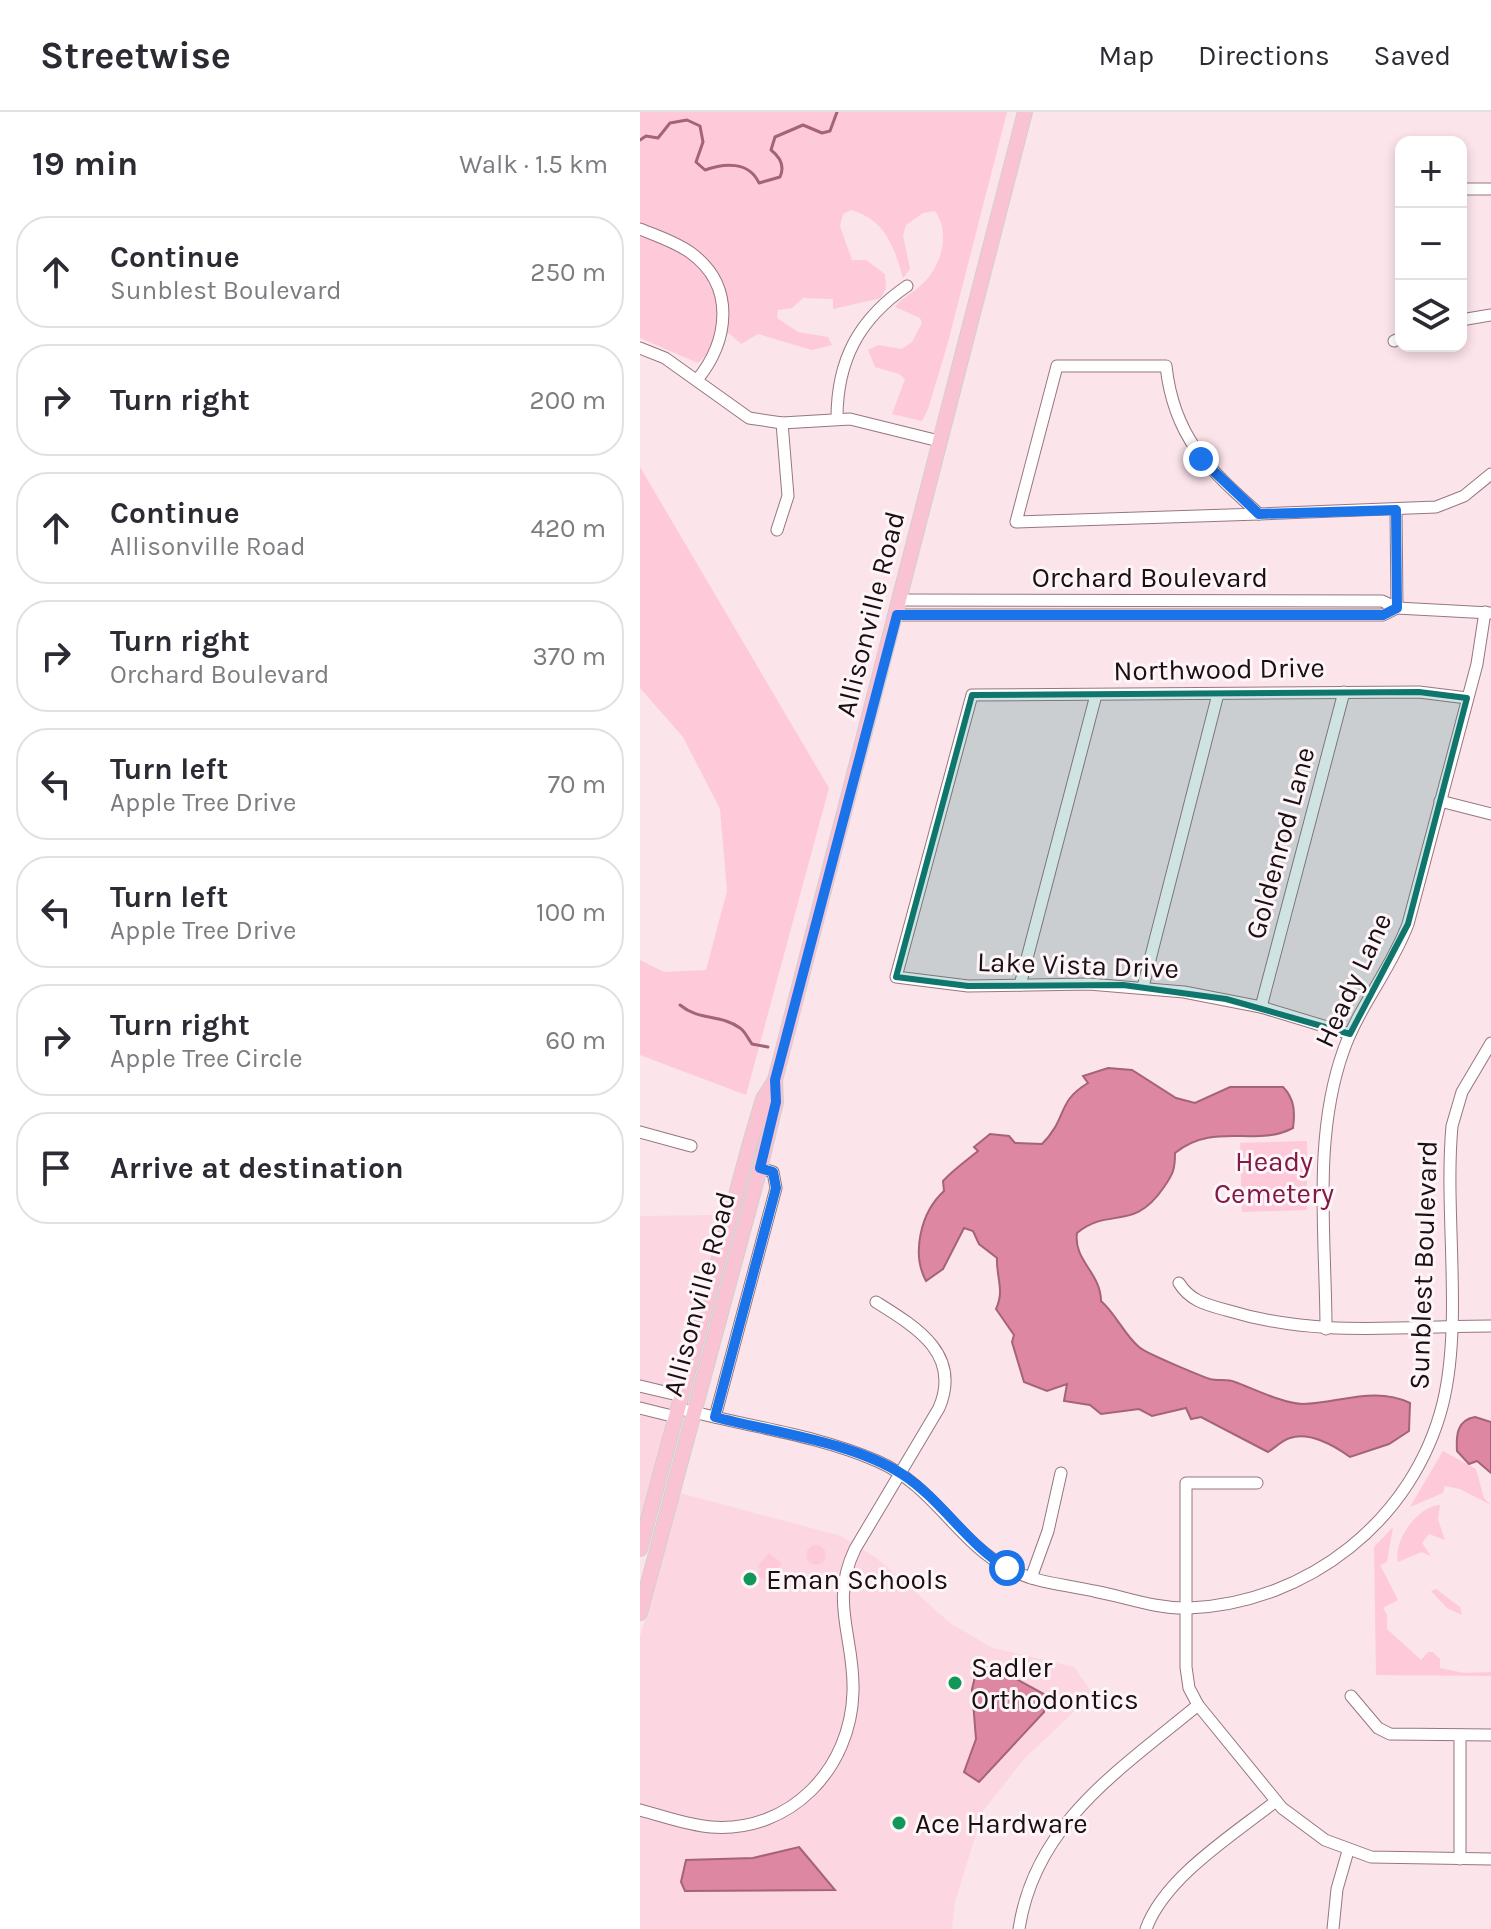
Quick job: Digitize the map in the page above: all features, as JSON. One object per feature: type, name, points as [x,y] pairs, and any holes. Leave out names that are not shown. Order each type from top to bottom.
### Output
[{"type":"main road","name":"Allisonville Road","points":[[640,1613],[760,1168],[776,1102],[775,1080],[900,607],[939,441],[1025,112]]},
{"type":"main road","name":"Allisonville Road","points":[[640,1549],[754,1129],[763,1099],[775,1080]]},
{"type":"street","points":[[1467,189],[1491,189]]},
{"type":"street","points":[[640,229],[691,253],[702,262],[719,291],[724,316],[722,339],[714,358],[697,380]]},
{"type":"street","points":[[837,418],[838,384],[852,342],[872,313],[907,286]]},
{"type":"street","points":[[1467,319],[1491,315]]},
{"type":"street","points":[[640,348],[665,358],[749,418],[782,423],[837,418],[939,441]]},
{"type":"street","points":[[1259,514],[1215,474],[1186,437],[1171,402],[1166,366],[1057,366],[1016,522],[1396,510],[1450,502],[1471,491],[1491,474]]},
{"type":"street","points":[[777,530],[788,496],[782,423]]},
{"type":"street","points":[[1396,510],[1397,608]]},
{"type":"street","name":"Orchard Boulevard","points":[[900,607],[1383,615],[1397,608],[1488,613]]},
{"type":"street","name":"Heady Lane","points":[[1326,1329],[1326,1127],[1332,1088],[1350,1034],[1400,946],[1488,613]]},
{"type":"street","name":"Goldenrod Lane","points":[[1261,1007],[1344,692]]},
{"type":"street","name":"Northwood Drive","points":[[896,977],[972,695],[1435,692],[1467,698]]},
{"type":"street","points":[[1143,987],[1218,694]]},
{"type":"street","points":[[1020,985],[1096,695]]},
{"type":"street","points":[[1440,801],[1491,814]]},
{"type":"street","name":"Lake Vista Drive","points":[[896,977],[968,986],[1143,987],[1261,1007],[1350,1034]]},
{"type":"street","name":"Sunblest Boulevard","points":[[679,1407],[864,1456],[901,1474],[939,1504],[991,1557],[1031,1578],[1151,1605],[1187,1608],[1241,1600],[1292,1584],[1336,1559],[1376,1526],[1408,1484],[1432,1438],[1447,1384],[1452,1126],[1466,1082],[1491,1043]]},
{"type":"street","points":[[640,1132],[691,1146]]},
{"type":"street","points":[[715,1417],[776,1188],[773,1172],[760,1168]]},
{"type":"street","points":[[1179,1283],[1195,1300],[1266,1321],[1326,1329],[1379,1331],[1491,1326]]},
{"type":"street","points":[[640,1810],[712,1827],[738,1826],[784,1811],[804,1798],[830,1770],[848,1730],[853,1691],[841,1604],[843,1580],[855,1549],[939,1408],[946,1373],[941,1355],[927,1336],[876,1302]]},
{"type":"street","points":[[640,1386],[679,1407]]},
{"type":"street","points":[[640,1408],[679,1407]]},
{"type":"street","points":[[1031,1578],[1048,1531],[1061,1473]]},
{"type":"street","points":[[1257,1483],[1186,1483],[1187,1678],[1198,1705],[1276,1801],[1315,1835],[1348,1851],[1385,1858],[1491,1859]]},
{"type":"street","points":[[1351,1696],[1378,1728],[1390,1734],[1491,1735]]},
{"type":"street","points":[[1019,1929],[1034,1874],[1063,1824],[1095,1790],[1198,1705]]},
{"type":"street","points":[[1460,1735],[1460,1859]]},
{"type":"street","points":[[1146,1929],[1154,1910],[1171,1888],[1276,1801]]},
{"type":"street","points":[[1333,1929],[1337,1889],[1348,1851]]},
{"type":"highlighted area","points":[[1419,692],[1467,698],[1408,924],[1350,1034],[1226,999],[1123,985],[968,986],[896,977],[972,695]]},
{"type":"shaded area","points":[[1108,1068],[1132,1070],[1176,1098],[1195,1103],[1230,1087],[1283,1087],[1290,1096],[1294,1112],[1293,1128],[1279,1134],[1219,1136],[1190,1144],[1175,1153],[1170,1179],[1142,1210],[1100,1221],[1077,1233],[1079,1251],[1097,1282],[1101,1301],[1128,1336],[1143,1350],[1185,1369],[1210,1379],[1232,1381],[1287,1401],[1303,1404],[1370,1396],[1397,1398],[1410,1403],[1409,1431],[1389,1444],[1350,1457],[1329,1444],[1305,1436],[1287,1439],[1268,1452],[1201,1417],[1191,1419],[1186,1408],[1152,1416],[1139,1409],[1101,1414],[1090,1405],[1064,1401],[1067,1384],[1047,1391],[1024,1382],[1012,1342],[1014,1335],[996,1309],[1000,1290],[997,1258],[979,1244],[973,1231],[964,1228],[943,1269],[926,1281],[919,1258],[921,1233],[929,1210],[944,1191],[943,1181],[978,1151],[974,1147],[990,1134],[1009,1136],[1015,1143],[1042,1144],[1056,1126],[1071,1097],[1088,1083],[1083,1076]]},
{"type":"shaded area","points":[[712,1215],[726,1219],[640,1538],[640,1216]]},
{"type":"shaded area","points":[[1475,1417],[1491,1422],[1491,1473],[1477,1461],[1469,1464],[1457,1451],[1461,1425]]},
{"type":"shaded area","points":[[680,1493],[841,1536],[878,1559],[950,1623],[993,1648],[1074,1667],[1091,1691],[1082,1704],[1024,1759],[983,1811],[955,1902],[952,1929],[640,1929],[640,1637]]},
{"type":"shaded area","points":[[978,1665],[998,1669],[1044,1694],[1044,1712],[979,1782],[964,1772],[976,1739],[972,1689]]},
{"type":"shaded area","points":[[799,1847],[835,1890],[685,1891],[681,1882],[686,1860],[753,1858]]},
{"type":"green space","points":[[640,112],[1007,112],[947,346],[922,421],[892,414],[905,379],[899,374],[875,367],[868,350],[878,345],[902,349],[912,342],[922,323],[920,318],[895,307],[926,280],[938,262],[943,231],[935,211],[923,213],[906,225],[903,235],[910,269],[903,278],[892,245],[873,220],[851,210],[843,214],[840,226],[852,260],[866,260],[885,274],[886,288],[881,298],[833,309],[833,299],[803,298],[792,308],[778,310],[777,318],[798,332],[828,337],[832,345],[812,350],[758,334],[741,344],[729,333],[698,363],[640,338]]},
{"type":"green space","points":[[640,467],[829,788],[746,1095],[640,1055],[640,960],[664,972],[706,970],[727,891],[720,809],[683,737],[640,688]]},
{"type":"green space","name":"Heady Cemetery","points":[[1307,1141],[1307,1210],[1242,1212],[1240,1143]]},
{"type":"green space","points":[[1443,1451],[1476,1469],[1484,1498],[1491,1505],[1460,1489],[1445,1486],[1443,1493],[1410,1507]]},
{"type":"green space","points":[[1440,1505],[1438,1519],[1445,1540],[1429,1534],[1422,1543],[1431,1556],[1422,1552],[1398,1562],[1399,1544],[1409,1526],[1423,1511]]},
{"type":"green space","points":[[1393,1527],[1387,1562],[1380,1565],[1398,1600],[1383,1608],[1387,1615],[1387,1629],[1421,1660],[1428,1652],[1433,1652],[1440,1659],[1440,1668],[1464,1673],[1491,1672],[1491,1676],[1376,1675],[1374,1547]]},
{"type":"green space","points":[[816,1545],[823,1548],[826,1555],[823,1562],[816,1565],[809,1562],[806,1555],[809,1548]]},
{"type":"green space","points":[[769,1553],[782,1563],[769,1582],[756,1576],[761,1570],[757,1566]]},
{"type":"green space","points":[[1436,1589],[1460,1607],[1462,1615],[1447,1608],[1431,1591]]},
{"type":"waterway","points":[[640,140],[646,136],[658,138],[670,123],[687,120],[700,126],[703,142],[696,162],[705,170],[720,166],[743,167],[759,183],[780,177],[781,162],[771,150],[775,137],[803,125],[822,133],[830,131],[837,112]]},
{"type":"waterway","points":[[680,1005],[695,1013],[733,1024],[743,1031],[752,1044],[768,1047]]},
{"type":"place","name":"Eman Schools","points":[[750,1579]]},
{"type":"place","name":"Sadler Orthodontics","points":[[955,1683]]},
{"type":"place","name":"Ace Hardware","points":[[899,1823]]},
{"type":"route","points":[[1007,1568],[976,1544],[926,1492],[878,1462],[715,1417],[776,1188],[776,1175],[760,1168],[776,1102],[775,1080],[897,615],[1383,615],[1397,608],[1396,510],[1259,514],[1201,459]]}]
